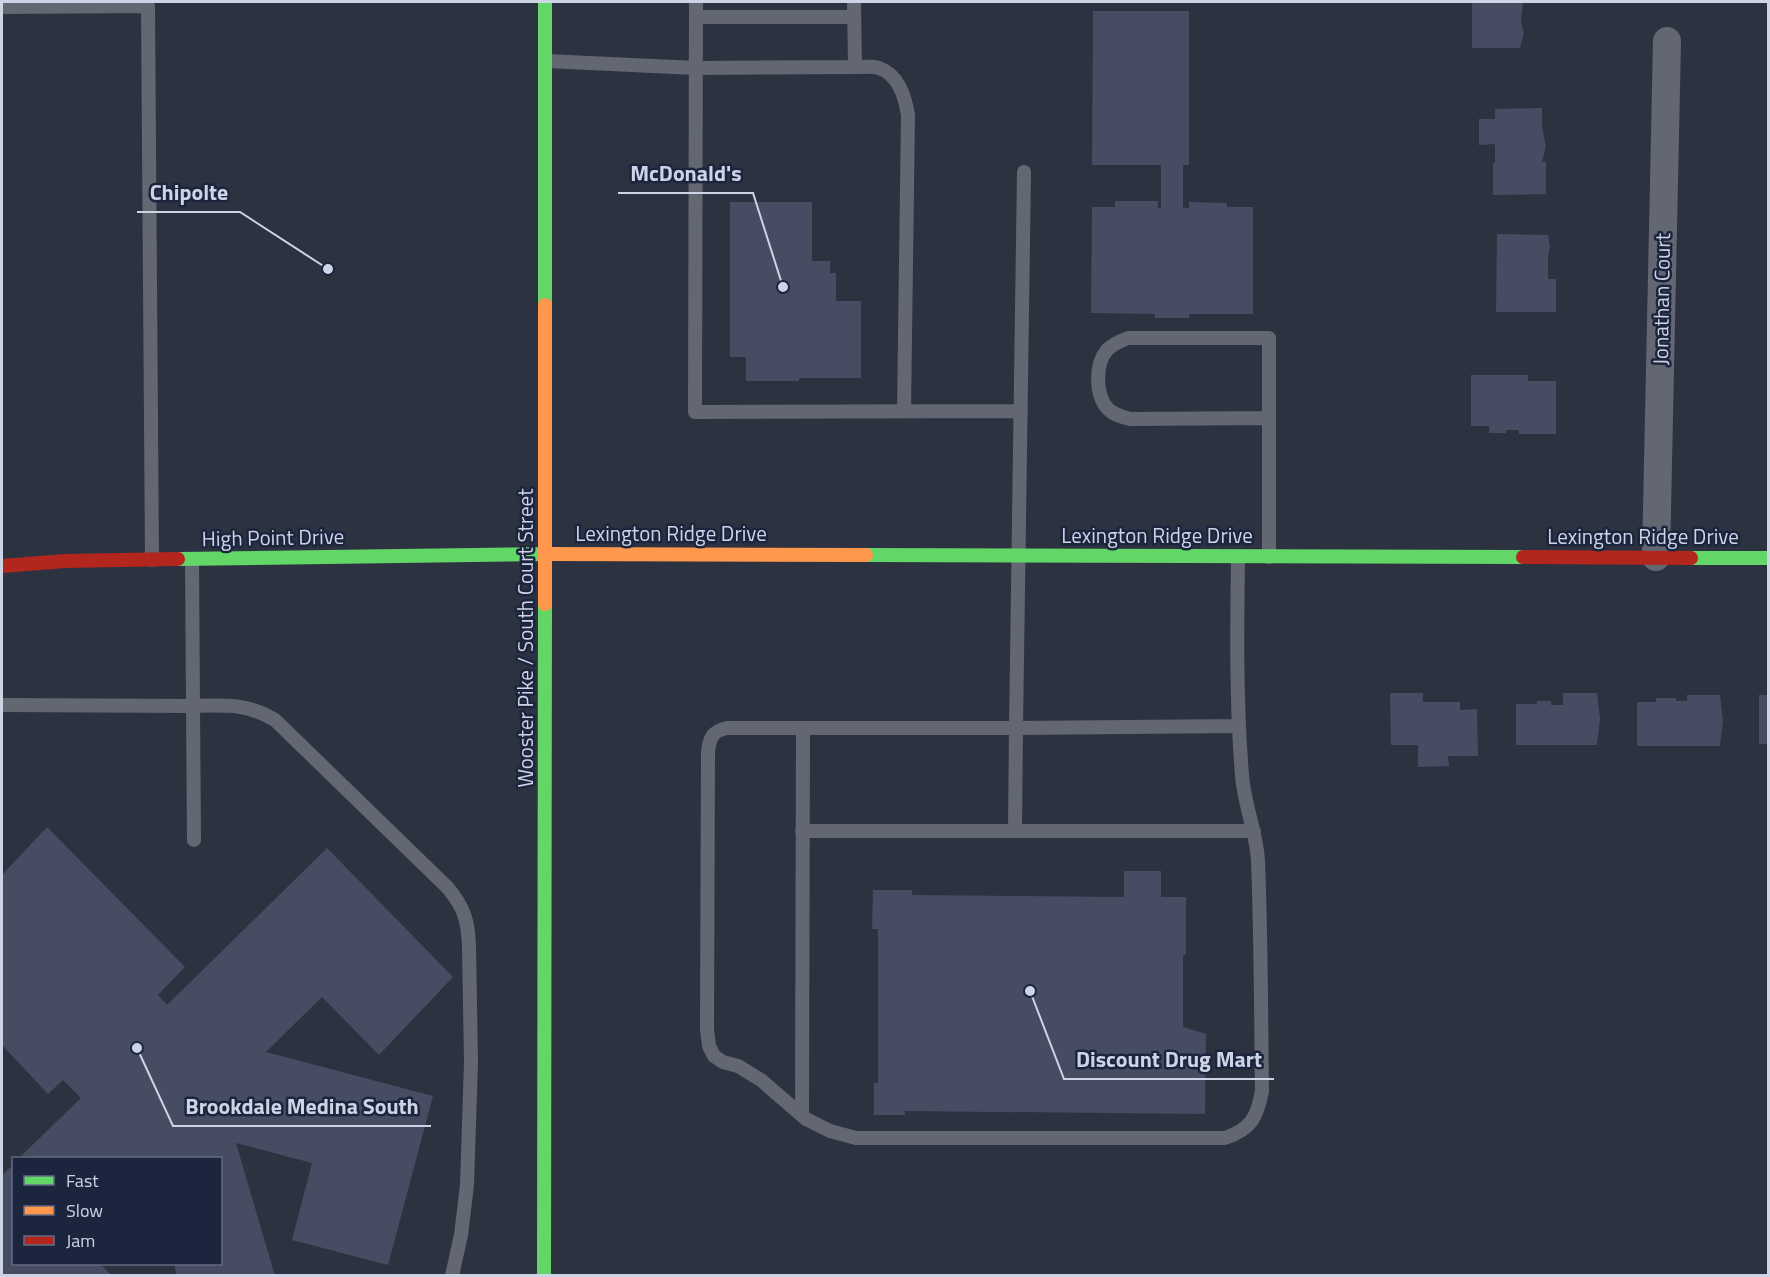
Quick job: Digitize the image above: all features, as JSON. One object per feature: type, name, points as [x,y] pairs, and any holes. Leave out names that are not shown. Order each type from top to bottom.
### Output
[{"type":"street","name":"Wooster Pike / South Court Street","points":[[544,1275],[546,2]]},
{"type":"street","name":"Jonathan Court","points":[[1656,557],[1667,40]]},
{"type":"street","name":"High Point Drive","points":[[2,566],[65,561],[546,554]]},
{"type":"street","name":"Lexington Ridge Drive","points":[[546,554],[1768,558]]},
{"type":"lane","points":[[696,2],[695,412],[1021,411]]},
{"type":"lane","points":[[854,2],[855,67]]},
{"type":"lane","points":[[2,7],[148,6],[152,560]]},
{"type":"lane","points":[[696,17],[854,16]]},
{"type":"lane","points":[[546,61],[696,68],[855,67],[878,68],[889,75],[902,92],[908,115],[904,411]]},
{"type":"lane","points":[[1016,830],[1024,172]]},
{"type":"lane","points":[[1269,418],[1130,419],[1115,415],[1107,409],[1100,392],[1102,358],[1116,342],[1128,338],[1269,338],[1269,418],[1269,557]]},
{"type":"lane","points":[[1238,557],[1236,694],[1238,726],[1242,778],[1258,857],[1262,1091],[1256,1115],[1249,1124],[1240,1132],[1225,1137],[856,1137],[830,1131],[806,1119],[761,1080],[738,1066],[723,1062],[714,1056],[709,1046],[707,1029],[708,742],[718,730],[727,728],[1238,726]]},
{"type":"lane","points":[[192,559],[194,840]]},
{"type":"lane","points":[[2,705],[228,705],[255,709],[275,720],[456,898],[465,912],[468,930],[471,1062],[467,1185],[463,1227],[452,1275]]},
{"type":"lane","points":[[802,1115],[803,728]]},
{"type":"lane","points":[[802,831],[1254,831]]},
{"type":"building","points":[[1472,2],[1523,2],[1521,22],[1524,33],[1520,48],[1472,48]]},
{"type":"building","points":[[1093,11],[1189,11],[1189,165],[1183,165],[1183,208],[1189,208],[1189,202],[1227,203],[1227,207],[1253,207],[1253,314],[1189,314],[1189,318],[1155,318],[1155,314],[1091,313],[1092,207],[1115,207],[1115,201],[1158,201],[1158,208],[1161,208],[1161,165],[1092,165]]},
{"type":"building","points":[[1542,108],[1542,127],[1546,146],[1542,162],[1546,162],[1546,194],[1493,195],[1495,144],[1479,145],[1479,119],[1495,119],[1495,109]]},
{"type":"building","points":[[730,202],[812,202],[812,261],[830,261],[830,273],[836,273],[836,301],[861,301],[861,378],[746,381],[746,357],[730,357]]},
{"type":"building","points":[[1497,234],[1548,235],[1550,246],[1548,279],[1556,279],[1556,312],[1496,312]]},
{"type":"building","points":[[1471,375],[1528,375],[1528,381],[1556,381],[1556,434],[1519,434],[1519,430],[1489,433],[1489,426],[1471,426]]},
{"type":"building","points":[[1390,693],[1423,693],[1423,702],[1460,702],[1460,710],[1477,709],[1478,756],[1448,756],[1449,766],[1418,767],[1418,745],[1391,745]]},
{"type":"building","points":[[1563,693],[1597,693],[1600,719],[1597,745],[1516,745],[1516,704],[1551,701],[1551,705],[1563,705]]},
{"type":"building","points":[[1687,695],[1720,695],[1723,721],[1720,746],[1637,746],[1637,702],[1656,702],[1656,698],[1676,698],[1676,701],[1687,701]]},
{"type":"building","points":[[1759,695],[1768,695],[1768,744],[1759,744]]},
{"type":"building","points":[[47,827],[185,967],[158,995],[167,1005],[327,848],[453,977],[379,1055],[322,997],[266,1052],[433,1096],[388,1265],[292,1240],[312,1163],[236,1143],[275,1276],[177,1276],[174,1265],[222,1265],[222,1157],[20,1157],[81,1098],[63,1080],[48,1094],[2,1045],[2,875]]},
{"type":"building","points":[[1124,871],[1161,871],[1161,897],[1186,897],[1183,1027],[1206,1034],[1205,1114],[905,1111],[905,1115],[874,1115],[874,1083],[878,1083],[878,929],[872,929],[873,890],[912,890],[912,895],[1124,897]]},
{"type":"building","points":[[12,1166],[12,1265],[101,1265],[112,1276],[2,1276],[2,1175]]},
{"type":"traffic: fast","points":[[545,2],[545,305]]},
{"type":"traffic: fast","points":[[178,559],[553,554]]},
{"type":"traffic: fast","points":[[866,555],[1523,557]]},
{"type":"traffic: fast","points":[[1691,558],[1768,558]]},
{"type":"traffic: fast","points":[[544,1276],[545,604]]},
{"type":"traffic: slow","points":[[545,305],[545,604]]},
{"type":"traffic: slow","points":[[553,554],[866,555]]},
{"type":"traffic: jam","points":[[1523,557],[1691,558]]},
{"type":"traffic: jam","points":[[2,566],[65,561],[178,559]]},
{"type":"place","name":"Chipolte","points":[[328,269]]},
{"type":"place","name":"McDonald's","points":[[783,287]]},
{"type":"place","name":"Discount Drug Mart","points":[[1030,991]]},
{"type":"place","name":"Brookdale Medina South","points":[[137,1048]]}]
